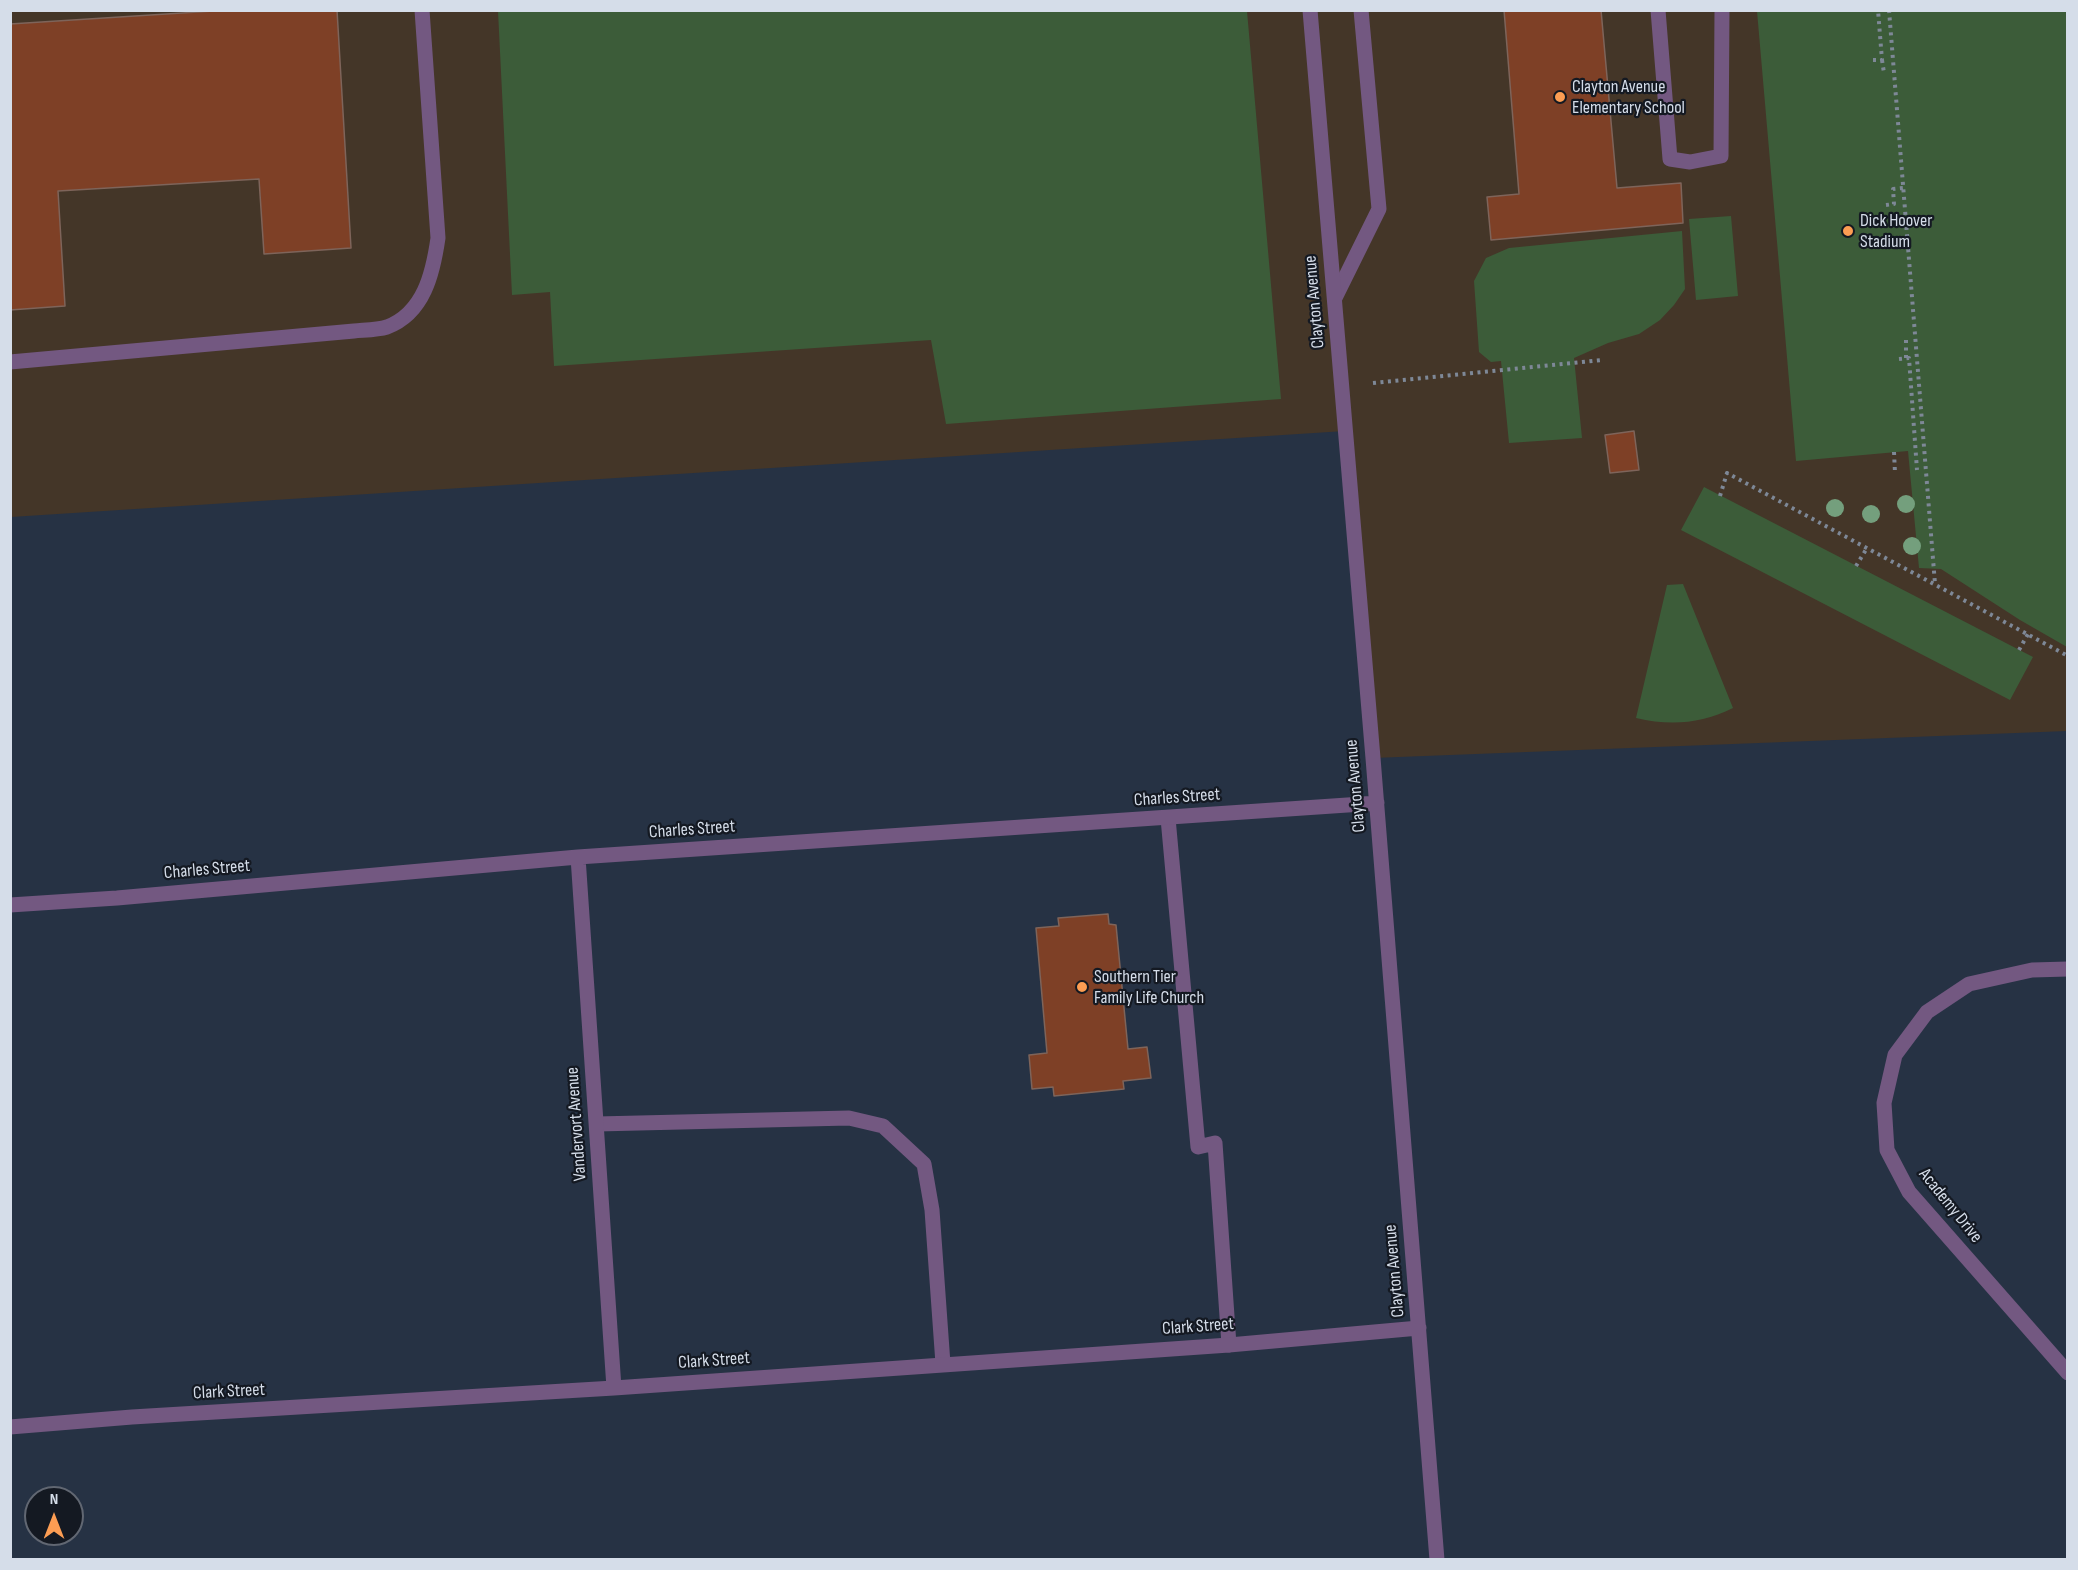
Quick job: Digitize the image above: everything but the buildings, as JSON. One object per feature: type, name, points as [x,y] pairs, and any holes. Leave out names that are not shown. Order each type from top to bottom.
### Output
[{"type":"street","points":[[10,362],[354,332],[387,327],[407,315],[420,303],[434,263],[438,238],[422,10]]},
{"type":"street","name":"Clayton Avenue","points":[[1310,10],[1377,803],[1437,1560]]},
{"type":"street","points":[[1335,298],[1379,209],[1361,10]]},
{"type":"street","points":[[1658,10],[1670,159],[1690,162],[1721,156],[1722,10]]},
{"type":"street","name":"Charles Street","points":[[10,905],[578,858],[1377,803]]},
{"type":"street","points":[[1168,818],[1198,1147],[1215,1143],[1229,1345]]},
{"type":"street","name":"Vandervort Avenue","points":[[578,858],[614,1388]]},
{"type":"street","name":"Academy Drive","points":[[2067,969],[2032,970],[1969,984],[1927,1012],[1895,1055],[1884,1103],[1887,1150],[1909,1192],[2067,1373]]},
{"type":"street","points":[[597,1124],[849,1118],[883,1125],[924,1164],[932,1210],[943,1364]]},
{"type":"street","name":"Clark Street","points":[[10,1427],[144,1416],[614,1388],[1229,1345],[1419,1328]]},
{"type":"path","points":[[1878,10],[1884,74]]},
{"type":"path","points":[[1889,10],[1935,584]]},
{"type":"path","points":[[1873,60],[1882,60]]},
{"type":"path","points":[[1886,204],[1894,204],[1893,189],[1903,188]]},
{"type":"path","points":[[1905,340],[1906,359]]},
{"type":"path","points":[[1899,359],[1909,358],[1917,470]]},
{"type":"path","points":[[1373,383],[1602,360]]},
{"type":"path","points":[[1894,452],[1895,472]]},
{"type":"path","points":[[1720,496],[1727,472],[2067,656]]},
{"type":"path","points":[[1856,566],[1867,548]]},
{"type":"path","points":[[2019,650],[2028,634]]},
{"type":"shaded area","points":[[11,11],[2067,11],[2067,731],[1373,758],[1345,431],[11,517]]},
{"type":"green space","points":[[498,11],[1247,11],[1281,399],[946,424],[931,340],[554,366],[550,292],[512,295]]},
{"type":"green space","points":[[1757,11],[2067,11],[2067,647],[1941,569],[1919,568],[1908,451],[1796,461]]},
{"type":"green space","points":[[1731,216],[1738,296],[1696,300],[1689,219]]},
{"type":"green space","points":[[1682,231],[1685,289],[1674,305],[1660,320],[1639,334],[1608,343],[1574,358],[1582,438],[1509,443],[1501,361],[1491,362],[1479,352],[1474,281],[1486,258],[1509,248]]},
{"type":"green space","points":[[1704,487],[2033,657],[2010,700],[1681,530]]},
{"type":"green space","points":[[1683,584],[1733,708],[1709,717],[1685,722],[1673,723],[1636,718],[1667,585]]},
{"type":"place","name":"Clayton Avenue Elementary School","points":[[1560,97]]},
{"type":"place","name":"Dick Hoover Stadium","points":[[1848,231]]},
{"type":"place","name":"Southern Tier Family Life Church","points":[[1082,987]]}]
